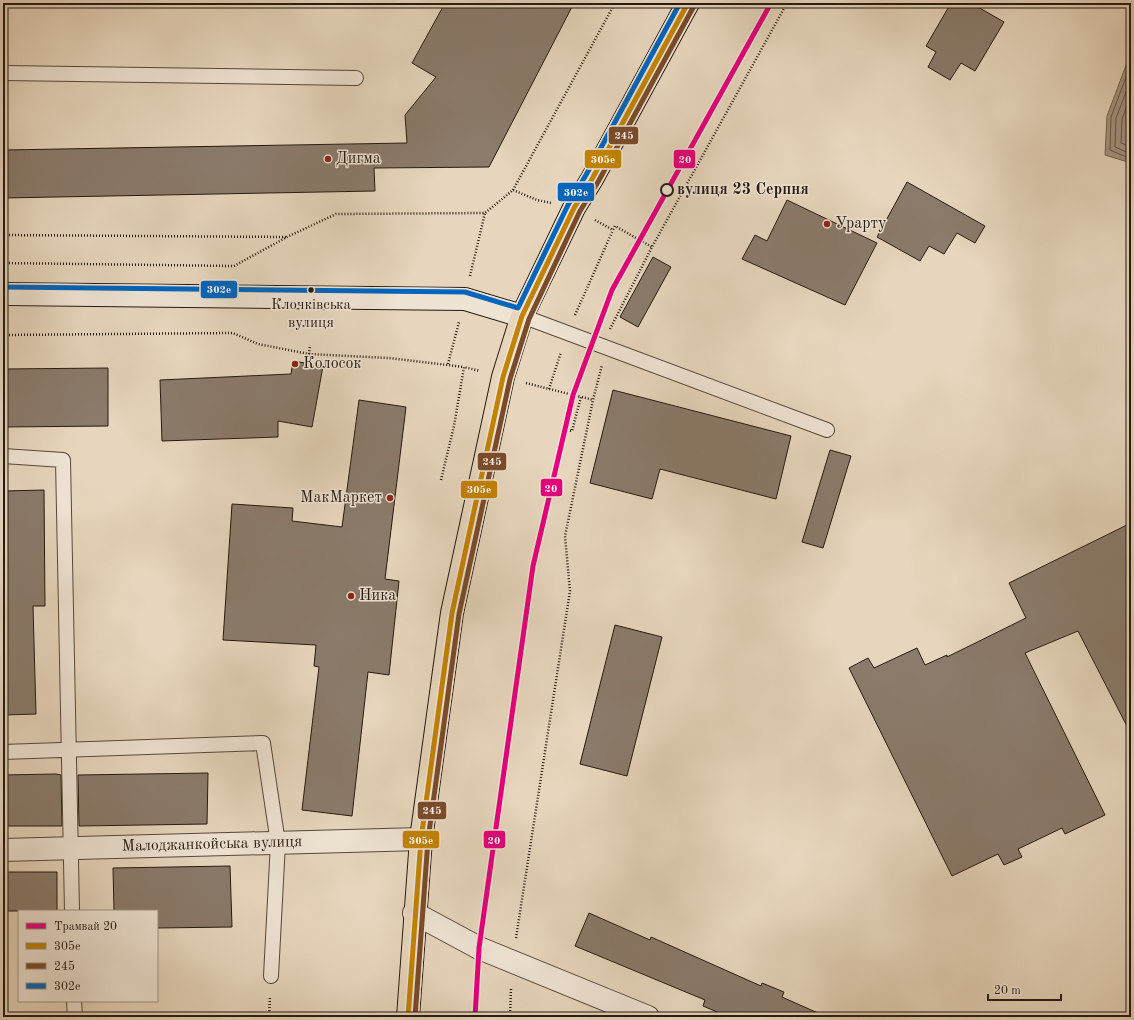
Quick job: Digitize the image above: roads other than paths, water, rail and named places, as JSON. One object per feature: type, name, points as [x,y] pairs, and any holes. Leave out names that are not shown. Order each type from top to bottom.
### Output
[{"type":"main road","points":[[408,1017],[414,913],[421,839],[452,613],[496,404],[522,316],[574,208],[592,179],[688,3]]},
{"type":"street","points":[[3,294],[465,299],[522,316]]},
{"type":"street","name":"Малоджанкойська вулиця","points":[[3,850],[421,839]]},
{"type":"street","points":[[414,913],[465,941],[512,962],[648,1017]]},
{"type":"lane","points":[[3,73],[356,78]]},
{"type":"lane","points":[[522,316],[826,430]]},
{"type":"lane","points":[[3,456],[64,460],[72,910]]},
{"type":"lane","points":[[3,752],[263,743],[278,843],[271,976]]},
{"type":"lane","points":[[74,1002],[75,1017]]},
{"type":"water","points":[[1131,52],[1131,163],[1105,155],[1107,116]]},
{"type":"tram line","name":"20","points":[[475,1017],[479,948],[533,566],[573,395],[612,290],[771,3]]},
{"type":"place","name":"Дигма","points":[[328,159]]},
{"type":"place","name":"вулиця 23 Серпня","points":[[667,190]]},
{"type":"place","name":"Урарту","points":[[827,224]]},
{"type":"place","name":"Клочківська вулиця","points":[[311,290]]},
{"type":"place","name":"Колосок","points":[[295,364]]},
{"type":"place","name":"МакМаркет","points":[[390,498]]},
{"type":"place","name":"Ника","points":[[351,596]]}]
